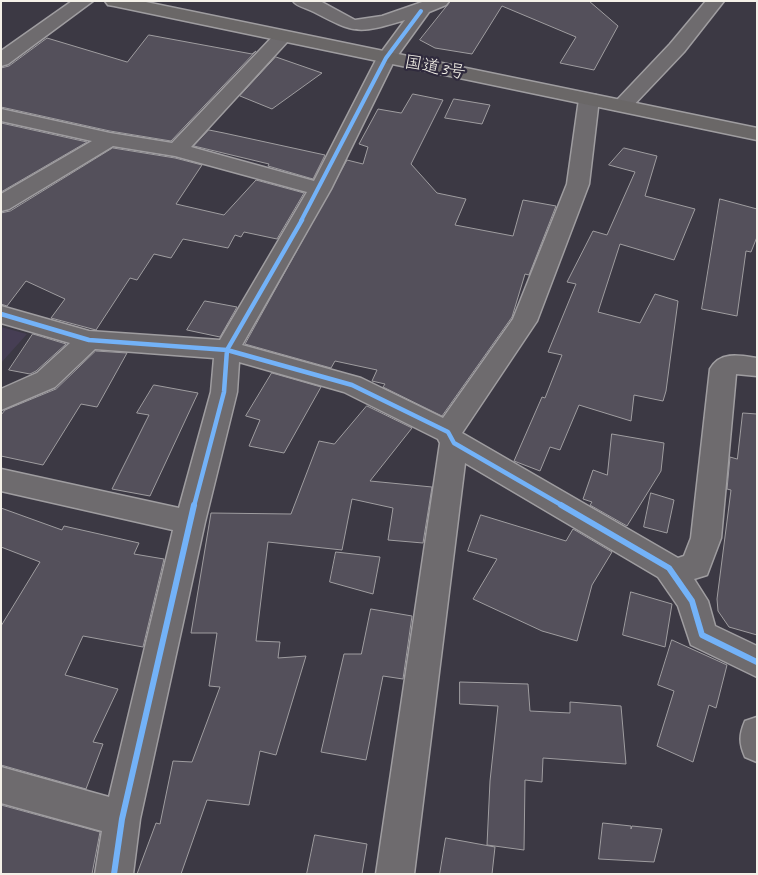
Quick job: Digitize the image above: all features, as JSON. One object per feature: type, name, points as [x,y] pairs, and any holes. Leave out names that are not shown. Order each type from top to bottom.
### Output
[{"type":"highway","name":"国道3号","points":[[114,1],[757,134]]},
{"type":"street","points":[[1,60],[84,1]]},
{"type":"street","points":[[302,1],[313,3],[354,25],[421,11],[440,1]]},
{"type":"street","points":[[622,106],[677,48],[715,1]]},
{"type":"street","points":[[114,874],[122,819],[190,522],[224,392],[227,350],[320,188],[386,58],[421,11]]},
{"type":"street","points":[[177,150],[282,37]]},
{"type":"street","points":[[395,874],[451,437],[526,321],[578,184],[589,99]]},
{"type":"street","points":[[1,115],[110,139],[177,150],[320,188]]},
{"type":"street","points":[[1,204],[110,139]]},
{"type":"street","points":[[1,314],[89,340],[227,350],[352,385],[451,437],[669,568],[692,601],[702,635],[757,662]]},
{"type":"street","points":[[1,400],[46,380],[89,340]]},
{"type":"street","points":[[672,573],[696,566],[706,538],[723,368],[734,363],[757,366]]},
{"type":"street","points":[[1,480],[190,522]]},
{"type":"street","points":[[757,733],[757,744]]},
{"type":"street","points":[[1,785],[122,819]]},
{"type":"shaded area","points":[[1,327],[27,334],[1,363]]},
{"type":"building","points":[[451,1],[589,1],[618,26],[594,70],[560,63],[576,37],[502,6],[472,54],[435,48],[420,40]]},
{"type":"building","points":[[149,35],[252,54],[256,51],[171,141],[110,131],[1,107],[1,68],[9,66],[47,38],[127,62]]},
{"type":"building","points":[[276,57],[322,73],[272,109],[240,96]]},
{"type":"building","points":[[413,94],[443,100],[411,164],[437,193],[466,199],[455,225],[513,236],[523,200],[556,206],[529,275],[525,274],[512,317],[442,416],[383,387],[385,384],[372,381],[377,370],[335,361],[331,368],[245,344],[347,160],[363,164],[368,147],[359,144],[378,109],[401,113]]},
{"type":"building","points":[[454,99],[490,105],[482,124],[445,118]]},
{"type":"building","points":[[1,123],[87,142],[1,192]]},
{"type":"building","points":[[209,130],[325,155],[313,179],[268,166],[269,164],[194,146]]},
{"type":"building","points":[[113,148],[175,158],[202,165],[176,204],[224,215],[256,180],[304,193],[277,239],[244,232],[241,237],[235,235],[228,248],[183,239],[171,258],[154,254],[137,280],[130,278],[96,330],[51,318],[65,299],[26,281],[7,306],[1,304],[1,213],[10,211]]},
{"type":"building","points":[[624,148],[657,156],[645,196],[695,209],[674,260],[620,244],[598,312],[640,323],[655,294],[678,301],[666,391],[663,401],[634,395],[631,421],[579,405],[560,450],[550,447],[540,471],[514,461],[542,397],[545,398],[562,355],[548,352],[576,284],[567,282],[593,231],[607,235],[635,172],[609,165]]},
{"type":"building","points":[[720,199],[757,209],[757,237],[751,252],[746,251],[737,316],[702,309]]},
{"type":"building","points":[[205,301],[237,307],[220,337],[187,330]]},
{"type":"building","points":[[33,334],[66,344],[36,371],[30,374],[9,370]]},
{"type":"building","points":[[96,351],[127,353],[97,407],[81,404],[43,465],[1,456],[1,415],[5,410],[56,389]]},
{"type":"building","points":[[272,373],[321,387],[284,453],[249,446],[260,420],[246,416]]},
{"type":"building","points":[[154,385],[198,393],[150,496],[112,489],[149,415],[137,413]]},
{"type":"building","points":[[367,406],[412,428],[370,481],[432,487],[423,543],[388,540],[393,508],[352,499],[342,550],[268,542],[256,641],[280,642],[278,658],[306,656],[276,755],[260,751],[249,805],[207,800],[181,874],[137,874],[156,823],[160,824],[173,761],[192,762],[220,687],[209,686],[217,633],[191,633],[211,513],[291,514],[319,441],[334,444]]},
{"type":"building","points":[[743,413],[757,414],[757,635],[729,627],[718,611],[717,599],[731,490],[727,489],[730,457],[737,459]]},
{"type":"building","points":[[612,434],[664,443],[661,471],[627,526],[590,505],[592,502],[583,499],[593,470],[607,475]]},
{"type":"building","points":[[651,493],[674,500],[667,533],[644,527]]},
{"type":"building","points":[[1,508],[62,530],[64,526],[139,543],[134,554],[164,559],[143,647],[83,636],[65,675],[118,689],[93,742],[103,744],[86,789],[1,765],[1,626],[40,562],[1,547]]},
{"type":"building","points":[[481,515],[566,541],[573,529],[612,552],[592,585],[577,641],[542,631],[473,599],[497,559],[468,551]]},
{"type":"building","points":[[336,552],[380,557],[373,594],[330,582]]},
{"type":"building","points":[[631,592],[672,604],[665,647],[623,635]]},
{"type":"building","points":[[371,609],[412,616],[403,679],[383,676],[366,760],[321,752],[344,654],[361,654]]},
{"type":"building","points":[[672,640],[727,665],[716,708],[709,705],[693,762],[657,746],[674,691],[658,685]]},
{"type":"building","points":[[460,682],[528,684],[530,711],[570,713],[570,702],[621,706],[626,764],[543,758],[542,782],[525,780],[524,850],[487,845],[490,781],[498,706],[460,704]]},
{"type":"building","points":[[1,805],[100,832],[92,874],[1,874]]},
{"type":"building","points":[[603,823],[631,826],[631,829],[632,826],[662,829],[654,862],[599,859]]},
{"type":"building","points":[[315,835],[367,844],[362,874],[307,874]]},
{"type":"building","points":[[446,838],[495,847],[492,874],[440,874]]},
{"type":"cycle path","points":[[114,874],[122,819],[190,522],[224,392],[227,350],[320,189],[386,58],[421,11]]},
{"type":"cycle path","points":[[1,314],[89,340],[227,350],[352,385],[448,432],[454,443],[669,568],[692,601],[702,635],[757,662]]}]
